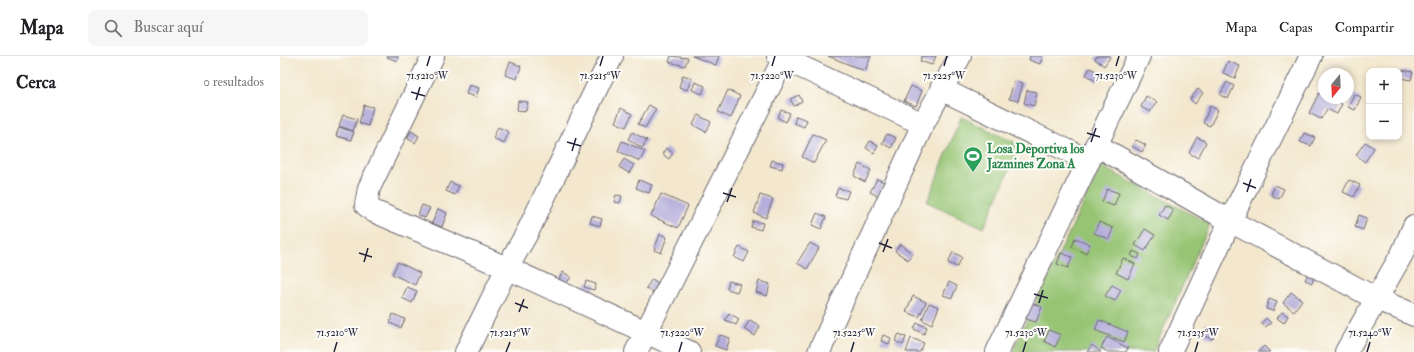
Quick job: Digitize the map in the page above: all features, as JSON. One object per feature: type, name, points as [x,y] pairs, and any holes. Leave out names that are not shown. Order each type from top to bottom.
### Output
[{"type":"street","points":[[432,56],[368,188],[366,204],[373,211],[507,268],[690,352]]},
{"type":"street","points":[[466,352],[507,268],[527,233],[612,56]]},
{"type":"street","points":[[819,352],[923,124],[960,56]]},
{"type":"street","points":[[997,352],[1139,56]]},
{"type":"street","points":[[1170,352],[1230,221],[1311,56]]},
{"type":"street","points":[[636,352],[782,57],[923,124]]},
{"type":"street","points":[[941,89],[1093,153],[1230,221],[1377,299],[1414,315]]},
{"type":"street","points":[[1346,352],[1402,254],[1414,226]]},
{"type":"green space","name":"Losa Deportiva los Jazmines Zona A","points":[[961,117],[1020,145],[984,228],[927,202]]},
{"type":"green space","points":[[1101,166],[1210,224],[1153,352],[1012,352]]},
{"type":"building","points":[[398,56],[397,61],[387,57]]},
{"type":"building","points":[[671,56],[688,58],[685,66],[669,62]]},
{"type":"building","points":[[692,56],[719,56],[716,65]]},
{"type":"building","points":[[828,56],[871,56],[865,71]]},
{"type":"building","points":[[922,56],[936,56],[932,65],[920,61]]},
{"type":"building","points":[[1030,56],[1043,56],[1040,64],[1029,60]]},
{"type":"building","points":[[1097,56],[1111,56],[1104,66],[1095,59]]},
{"type":"building","points":[[1228,61],[1240,66],[1235,78],[1223,73]]},
{"type":"building","points":[[510,62],[521,66],[517,79],[505,75]]},
{"type":"building","points":[[1090,68],[1102,74],[1097,82],[1086,75]]},
{"type":"building","points":[[1402,70],[1413,72],[1411,80],[1402,78]]},
{"type":"building","points":[[683,75],[692,78],[687,90],[679,87]]},
{"type":"building","points":[[1014,81],[1023,83],[1018,101],[1009,99]]},
{"type":"building","points":[[695,82],[705,86],[702,94],[692,90]]},
{"type":"building","points":[[1227,82],[1234,86],[1228,99],[1220,95]]},
{"type":"building","points":[[469,85],[479,88],[476,97],[466,94]]},
{"type":"building","points":[[911,86],[922,91],[916,106],[904,101]]},
{"type":"building","points":[[1198,89],[1203,93],[1195,104],[1190,99]]},
{"type":"building","points":[[728,90],[740,96],[731,118],[718,112]]},
{"type":"building","points":[[1027,90],[1037,92],[1034,106],[1024,103]]},
{"type":"building","points":[[1354,94],[1361,97],[1355,110],[1348,107],[1349,104],[1354,104]]},
{"type":"building","points":[[799,95],[802,101],[794,106],[790,99]]},
{"type":"building","points":[[1318,95],[1318,104],[1342,104],[1337,114],[1327,109],[1321,119],[1309,113]]},
{"type":"building","points":[[1146,96],[1157,102],[1150,112],[1141,107]]},
{"type":"building","points":[[518,101],[528,102],[526,111],[517,110]]},
{"type":"building","points":[[364,105],[373,107],[368,126],[359,123]]},
{"type":"building","points":[[649,105],[656,109],[645,128],[638,124]]},
{"type":"building","points":[[1210,106],[1218,110],[1210,126],[1203,123]]},
{"type":"building","points":[[621,108],[632,114],[626,127],[615,122]]},
{"type":"building","points":[[781,110],[790,113],[786,122],[778,118]]},
{"type":"building","points":[[343,115],[357,119],[353,131],[339,126]]},
{"type":"building","points":[[698,115],[711,122],[706,132],[693,125]]},
{"type":"building","points":[[796,116],[807,120],[804,127],[794,123]]},
{"type":"building","points":[[339,127],[354,132],[351,140],[336,136]]},
{"type":"building","points":[[498,127],[509,132],[504,143],[493,138]]},
{"type":"building","points":[[411,131],[419,136],[415,143],[407,138]]},
{"type":"building","points":[[632,132],[647,140],[642,148],[628,139]]},
{"type":"building","points":[[1304,133],[1315,137],[1311,146],[1300,142]]},
{"type":"building","points":[[813,134],[826,140],[814,163],[802,157]]},
{"type":"building","points":[[887,134],[896,138],[891,148],[882,143]]},
{"type":"building","points":[[1197,137],[1206,142],[1198,158],[1189,153]]},
{"type":"building","points":[[1136,140],[1146,145],[1142,152],[1132,146]]},
{"type":"building","points":[[622,141],[645,151],[640,161],[618,151]]},
{"type":"building","points":[[870,141],[878,146],[874,153],[866,148]]},
{"type":"building","points":[[1365,142],[1374,148],[1365,162],[1356,155]]},
{"type":"building","points":[[666,148],[673,153],[669,159],[662,154]]},
{"type":"building","points":[[624,159],[634,165],[629,173],[619,167]]},
{"type":"building","points":[[772,160],[783,163],[782,169],[770,166]]},
{"type":"building","points":[[859,164],[871,170],[865,182],[854,176]]},
{"type":"building","points":[[877,179],[884,182],[878,196],[870,192]]},
{"type":"building","points":[[639,180],[652,185],[649,193],[636,188]]},
{"type":"building","points":[[1349,180],[1360,185],[1354,197],[1343,192]]},
{"type":"building","points":[[450,182],[459,186],[455,195],[446,191]]},
{"type":"building","points":[[1275,185],[1284,189],[1279,199],[1271,195]]},
{"type":"building","points":[[838,188],[849,191],[846,199],[835,196]]},
{"type":"building","points":[[1107,189],[1119,193],[1114,206],[1102,202]]},
{"type":"building","points":[[661,194],[688,206],[678,228],[651,216]]},
{"type":"building","points":[[616,195],[622,196],[620,203],[614,202]]},
{"type":"building","points":[[760,195],[773,199],[766,218],[754,213]]},
{"type":"building","points":[[422,205],[430,208],[425,218],[418,215]]},
{"type":"building","points":[[1165,205],[1174,210],[1168,220],[1159,215]]},
{"type":"building","points":[[438,209],[447,213],[442,227],[432,223]]},
{"type":"building","points":[[817,213],[826,217],[821,229],[812,225]]},
{"type":"building","points":[[1359,215],[1367,218],[1363,230],[1355,227]]},
{"type":"building","points":[[592,216],[602,219],[600,226],[590,223]]},
{"type":"building","points":[[753,221],[763,223],[761,230],[751,227]]},
{"type":"building","points":[[1099,222],[1113,228],[1109,239],[1094,233]]},
{"type":"building","points":[[1145,229],[1155,235],[1145,251],[1135,245]]},
{"type":"building","points":[[660,234],[667,237],[661,253],[654,250]]},
{"type":"building","points":[[1075,238],[1090,244],[1086,253],[1072,247]]},
{"type":"building","points":[[810,243],[819,248],[807,269],[797,263]]},
{"type":"building","points":[[900,244],[912,253],[908,260],[895,251]]},
{"type":"building","points":[[739,247],[749,252],[744,262],[734,257]]},
{"type":"building","points":[[1133,251],[1140,254],[1138,259],[1131,256]]},
{"type":"building","points":[[953,252],[962,257],[957,267],[948,263]]},
{"type":"building","points":[[1061,253],[1072,257],[1068,268],[1057,264]]},
{"type":"building","points":[[1123,258],[1135,264],[1128,279],[1116,273]]},
{"type":"building","points":[[398,262],[420,273],[415,285],[392,274]]},
{"type":"building","points":[[563,272],[571,277],[566,284],[559,279]]},
{"type":"building","points":[[1309,272],[1315,274],[1312,283],[1305,280]]},
{"type":"building","points":[[652,279],[658,283],[653,292],[646,288]]},
{"type":"building","points":[[586,281],[596,284],[594,290],[584,287]]},
{"type":"building","points":[[729,281],[740,284],[737,292],[727,289]]},
{"type":"building","points":[[759,281],[770,284],[767,296],[756,292]]},
{"type":"building","points":[[949,282],[957,286],[952,298],[943,295]]},
{"type":"building","points":[[1112,285],[1121,290],[1115,301],[1105,296]]},
{"type":"building","points":[[407,287],[417,291],[412,303],[402,298]]},
{"type":"building","points":[[1291,292],[1302,300],[1294,311],[1283,303]]},
{"type":"building","points":[[913,296],[926,302],[919,317],[906,312]]},
{"type":"building","points":[[1269,299],[1277,302],[1273,311],[1266,309]]},
{"type":"building","points":[[929,303],[939,307],[932,324],[922,320]]},
{"type":"building","points":[[1032,303],[1042,307],[1036,322],[1026,319]]},
{"type":"building","points":[[1282,312],[1288,316],[1284,323],[1277,318]]},
{"type":"building","points":[[729,313],[739,319],[736,325],[725,320]]},
{"type":"building","points":[[393,314],[405,319],[401,328],[390,323]]},
{"type":"building","points":[[1266,318],[1271,323],[1265,327],[1261,323]]},
{"type":"building","points":[[750,320],[760,326],[755,336],[744,329]]},
{"type":"building","points":[[1099,320],[1128,332],[1124,342],[1095,330]]},
{"type":"building","points":[[917,323],[927,327],[924,334],[914,329]]},
{"type":"building","points":[[1206,328],[1215,331],[1213,339],[1204,336]]},
{"type":"building","points":[[1049,330],[1061,335],[1055,347],[1044,341]]},
{"type":"building","points":[[899,334],[906,337],[903,345],[895,341]]},
{"type":"building","points":[[720,335],[730,338],[726,350],[715,346]]},
{"type":"building","points":[[883,335],[891,338],[889,344],[881,341]]},
{"type":"building","points":[[1107,337],[1128,348],[1126,352],[1108,352],[1101,348]]},
{"type":"building","points":[[911,338],[924,343],[920,352],[906,352]]},
{"type":"building","points":[[1092,345],[1101,352],[1087,352]]},
{"type":"building","points":[[1264,346],[1270,352],[1258,352]]},
{"type":"place","name":"Losa Deportiva los Jazmines Zona A","points":[[973,173]]}]
